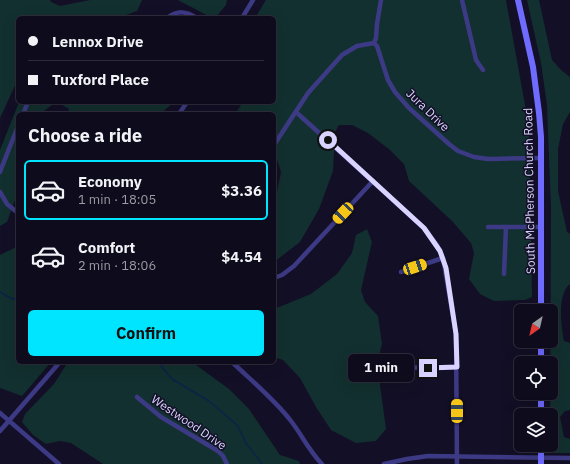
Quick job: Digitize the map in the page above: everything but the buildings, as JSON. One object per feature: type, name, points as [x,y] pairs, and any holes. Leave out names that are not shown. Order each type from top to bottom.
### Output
[{"type":"main road","name":"South McPherson Church Road","points":[[518,0],[534,67],[540,131],[541,304]]},
{"type":"street","points":[[243,16],[253,0]]},
{"type":"street","points":[[276,142],[308,93],[342,55],[357,46],[374,43],[381,0]]},
{"type":"street","points":[[462,0],[476,60],[483,70]]},
{"type":"street","points":[[170,16],[174,13],[181,12],[193,16]]},
{"type":"street","name":"Jura Drive","points":[[374,43],[378,46],[388,80],[395,92],[409,108],[458,151],[474,157],[488,159],[541,158]]},
{"type":"street","points":[[296,112],[424,228],[437,245],[443,258],[456,334],[457,464]]},
{"type":"street","points":[[0,172],[16,131]]},
{"type":"street","points":[[276,277],[282,275],[294,266],[373,181]]},
{"type":"street","points":[[0,192],[7,204],[16,212]]},
{"type":"street","points":[[488,227],[541,227]]},
{"type":"street","points":[[504,274],[506,227]]},
{"type":"street","points":[[401,272],[443,258]]},
{"type":"street","points":[[0,431],[58,364]]},
{"type":"street","points":[[234,364],[283,411],[292,422],[309,449],[322,464]]},
{"type":"street","points":[[385,368],[457,367]]},
{"type":"street","name":"Westwood Drive","points":[[137,397],[161,417],[218,451],[223,456],[227,464]]},
{"type":"street","points":[[0,413],[59,464]]},
{"type":"street","points":[[384,464],[421,457],[541,461],[570,458]]},
{"type":"green space","points":[[0,0],[50,0],[51,2],[60,6],[90,0],[142,0],[137,11],[123,16],[16,16],[16,83],[0,118]]},
{"type":"green space","points":[[178,0],[227,0],[226,5],[217,16],[208,16]]},
{"type":"green space","points":[[266,0],[506,0],[529,127],[532,297],[525,300],[494,301],[480,294],[469,279],[474,253],[471,243],[452,221],[409,181],[404,164],[390,150],[368,133],[352,125],[339,125],[335,132],[333,171],[319,209],[300,242],[276,260],[276,193],[281,172],[276,156],[276,112],[236,112],[241,104],[276,104],[276,16],[256,16]]},
{"type":"green space","points":[[527,0],[539,0],[552,60],[570,77],[570,112],[563,124],[558,149],[558,191],[567,232],[570,234],[570,284],[563,295],[561,311],[564,341],[570,343],[570,410],[565,411],[560,417],[564,437],[570,439],[570,453],[553,452],[558,452],[558,408],[550,408],[550,400],[558,400],[558,356],[550,356],[550,348],[558,348],[558,304],[551,304],[551,208],[547,105],[541,63]]},
{"type":"green space","points":[[18,104],[53,104],[43,112],[16,112],[16,197],[7,222],[0,226],[0,150]]},
{"type":"green space","points":[[60,104],[172,104],[162,112],[68,112],[69,109]]},
{"type":"green space","points":[[367,229],[372,242],[361,290],[365,302],[378,316],[382,344],[377,363],[386,429],[376,441],[356,443],[331,430],[300,378],[283,360],[276,358],[276,308],[311,294],[337,274],[352,253],[356,235]]},
{"type":"green space","points":[[16,247],[16,364],[49,364],[22,396],[0,388],[0,255]]},
{"type":"green space","points":[[67,364],[195,364],[229,389],[249,409],[280,455],[299,461],[300,464],[103,464],[71,443],[60,441],[46,444],[33,435],[22,422],[25,414],[54,384]]},
{"type":"waterway","points":[[0,292],[16,300]]},
{"type":"waterway","points":[[160,364],[172,379],[209,401],[237,425],[246,443],[262,464]]},
{"type":"route","points":[[328,140],[424,228],[440,251],[446,268],[456,334],[457,367],[428,368]]}]
